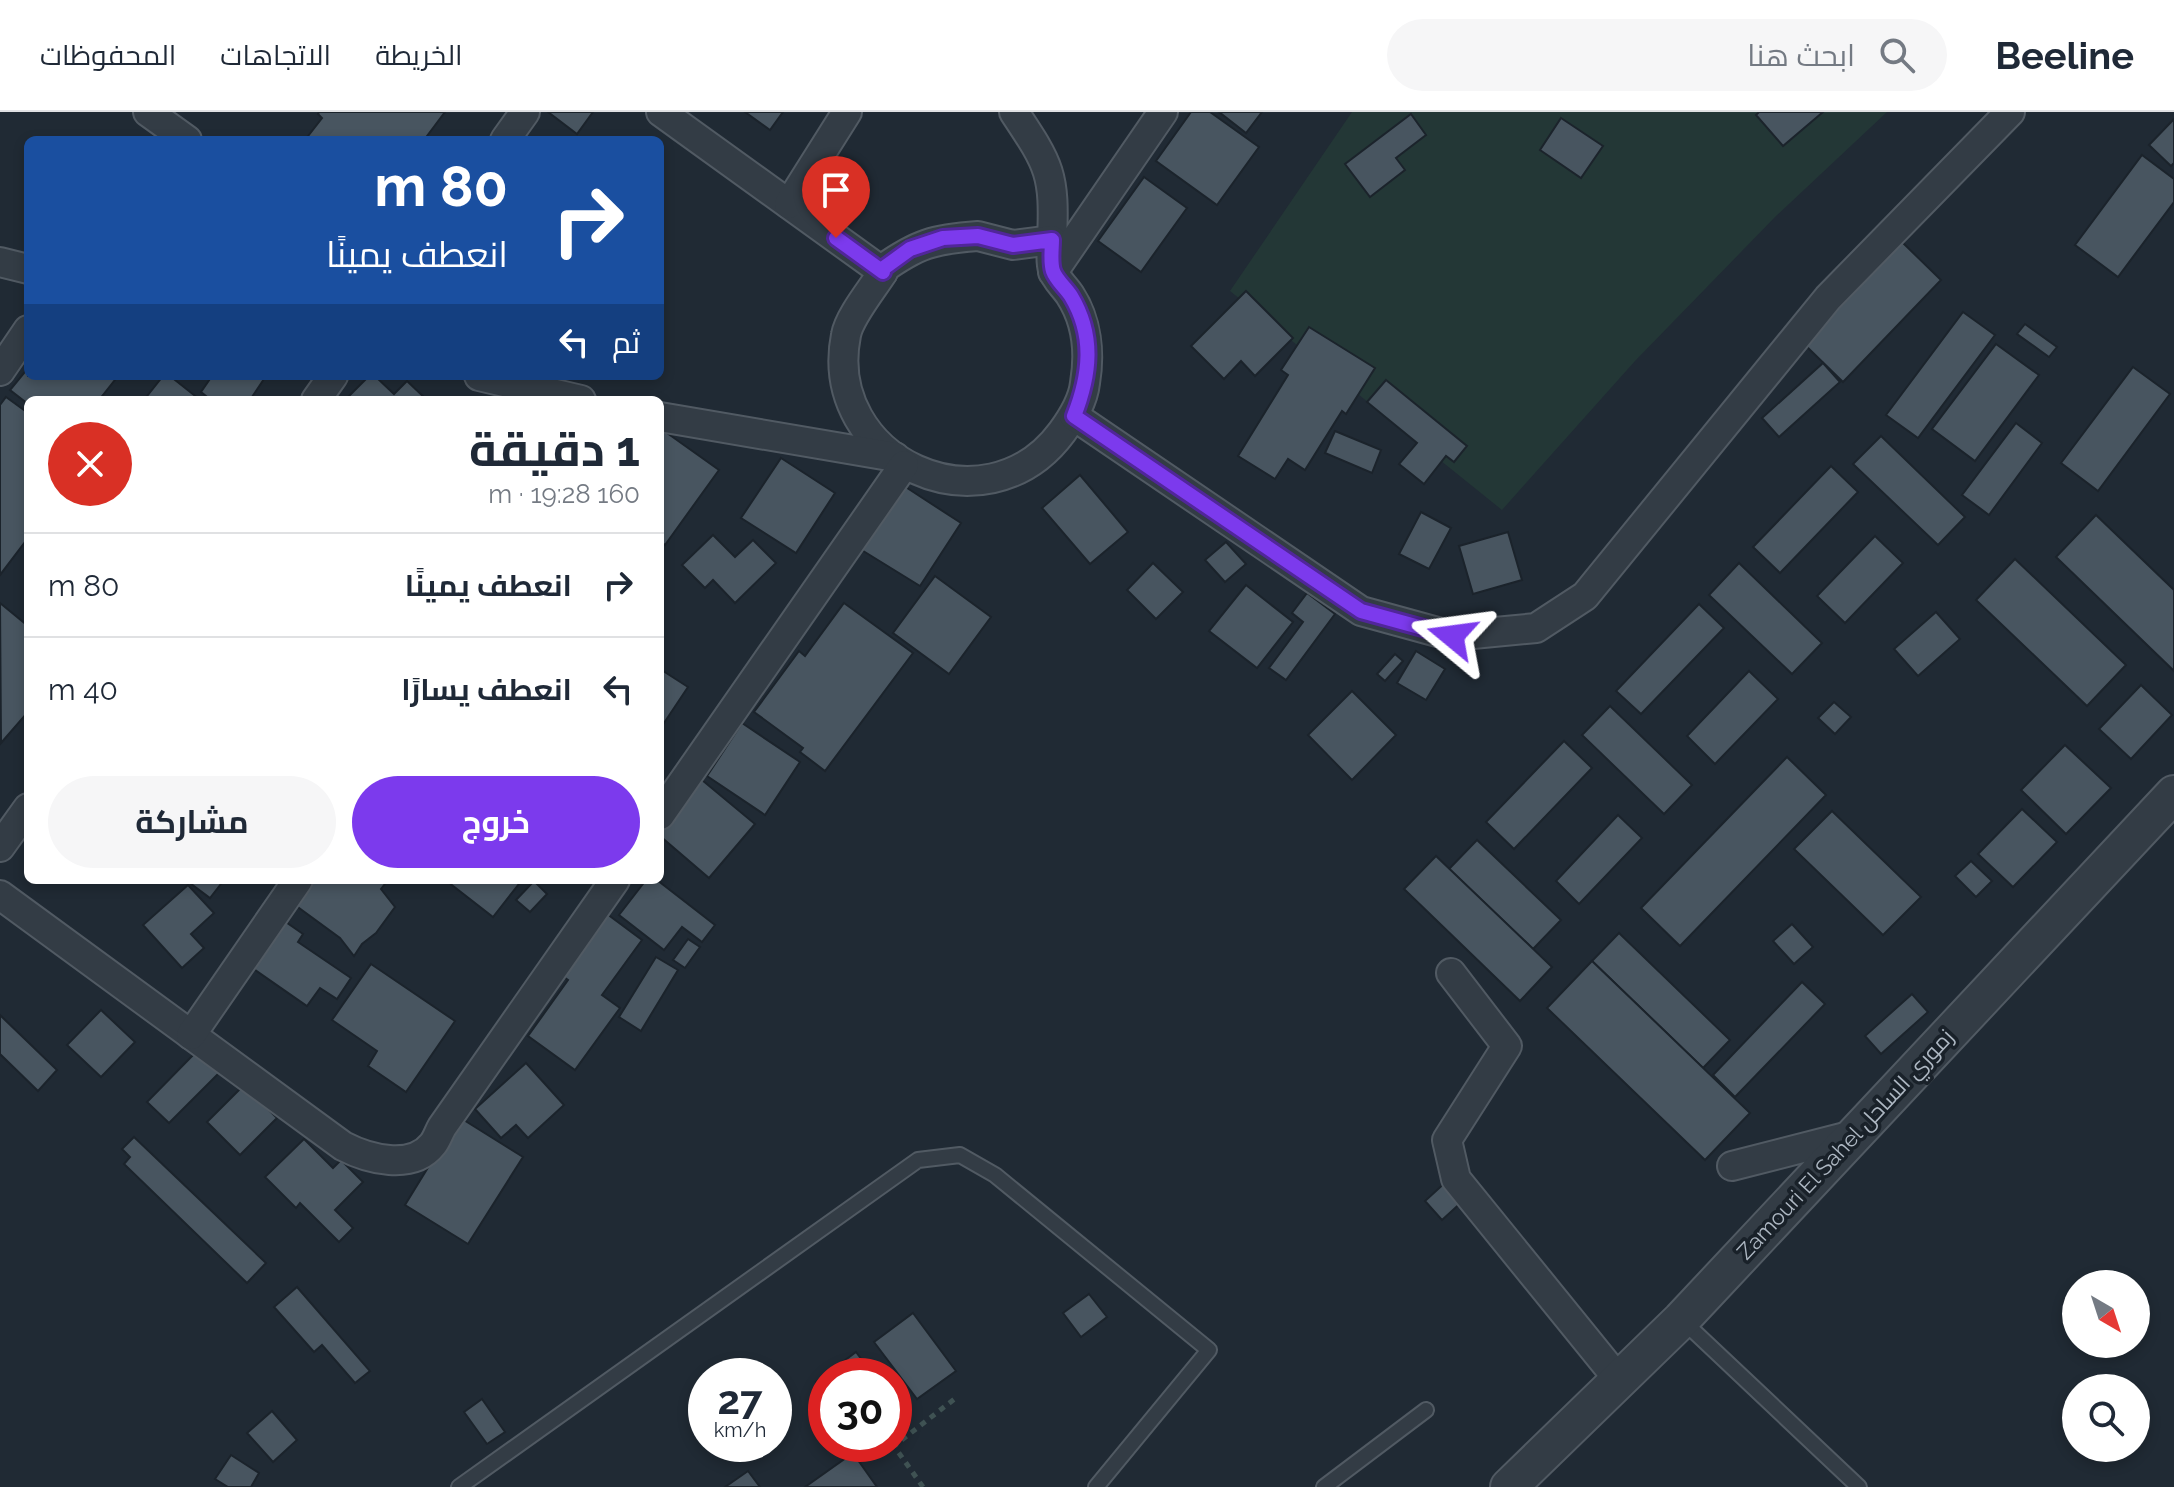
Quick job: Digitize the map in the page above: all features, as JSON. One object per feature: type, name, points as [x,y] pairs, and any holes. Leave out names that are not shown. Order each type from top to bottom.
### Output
[{"type":"street","points":[[148,112],[181,136]]},
{"type":"street","points":[[508,136],[525,112]]},
{"type":"street","points":[[661,112],[883,272]]},
{"type":"street","points":[[789,204],[847,112]]},
{"type":"street","points":[[1014,112],[1048,166],[1054,199],[1053,272],[1071,297],[1084,325],[1088,356],[1085,387],[1074,416],[1054,443],[1028,464],[999,477],[966,482],[934,477],[900,461],[869,435],[851,403],[843,368],[846,332],[883,272],[881,270],[910,249],[943,238],[978,236],[1013,245],[1052,240]]},
{"type":"street","points":[[1053,272],[1163,112]]},
{"type":"street","points":[[1074,416],[1361,611],[1452,636],[1536,628],[1585,596],[1828,298],[2010,112]]},
{"type":"street","points":[[0,262],[24,268]]},
{"type":"street","points":[[0,371],[24,336]]},
{"type":"street","points":[[496,380],[564,396]]},
{"type":"street","points":[[664,418],[900,461]]},
{"type":"street","points":[[664,809],[900,461]]},
{"type":"street","name":"Zamouri El Sahel زموري الساحل","points":[[1509,1487],[1681,1320],[2174,794]]},
{"type":"street","points":[[0,847],[24,814]]},
{"type":"street","points":[[191,1035],[295,884]]},
{"type":"street","points":[[0,895],[343,1146],[364,1157],[387,1161],[410,1157],[432,1146],[442,1127],[612,884]]},
{"type":"street","points":[[1451,973],[1507,1046],[1447,1140],[1456,1179],[1619,1380]]},
{"type":"street","points":[[1732,1166],[1853,1135]]},
{"type":"lane","points":[[459,1487],[918,1160],[960,1155],[995,1175],[1209,1350],[1096,1487]]},
{"type":"lane","points":[[1681,1320],[1859,1487]]},
{"type":"lane","points":[[1324,1487],[1426,1410]]},
{"type":"path","points":[[923,1487],[894,1446],[957,1397]]},
{"type":"green space","points":[[1352,112],[1887,112],[1776,216],[1635,361],[1502,510],[1230,291]]},
{"type":"building","points":[[445,112],[427,136],[308,136],[322,118],[318,114]]},
{"type":"building","points":[[548,112],[593,112],[577,134]]},
{"type":"building","points":[[745,112],[783,112],[770,130]]},
{"type":"building","points":[[1191,112],[1210,112],[1259,147],[1217,205],[1156,161]]},
{"type":"building","points":[[1219,112],[1262,112],[1246,133]]},
{"type":"building","points":[[1759,112],[1823,112],[1783,146],[1756,115]]},
{"type":"building","points":[[1411,114],[1426,135],[1396,158],[1405,170],[1370,197],[1345,164]]},
{"type":"building","points":[[1561,118],[1603,146],[1581,178],[1540,150]]},
{"type":"building","points":[[2174,119],[2174,163],[2171,166],[2149,145]]},
{"type":"building","points":[[2142,155],[2174,179],[2174,202],[2118,277],[2075,245]]},
{"type":"building","points":[[1144,177],[1187,208],[1141,272],[1098,241]]},
{"type":"building","points":[[1902,242],[1941,280],[1843,382],[1804,344]]},
{"type":"building","points":[[1246,291],[1293,338],[1255,376],[1241,361],[1224,379],[1191,346]]},
{"type":"building","points":[[1963,312],[1995,335],[1918,438],[1886,415]]},
{"type":"building","points":[[2025,324],[2057,347],[2049,357],[2017,334]]},
{"type":"building","points":[[1309,327],[1375,368],[1346,414],[1342,411],[1305,470],[1288,459],[1275,479],[1238,456],[1288,375],[1281,370]]},
{"type":"building","points":[[1996,344],[2039,375],[1975,461],[1932,429]]},
{"type":"building","points":[[1823,363],[1840,382],[1779,437],[1762,418]]},
{"type":"building","points":[[2133,367],[2170,394],[2098,491],[2061,463]]},
{"type":"building","points":[[24,373],[24,380],[115,380],[102,396],[24,396],[24,401],[10,390]]},
{"type":"building","points":[[160,380],[175,380],[195,396],[147,396]]},
{"type":"building","points":[[209,380],[263,380],[253,396],[206,396],[201,392]]},
{"type":"building","points":[[365,380],[379,380],[394,394],[407,381],[423,396],[349,396]]},
{"type":"building","points":[[1386,380],[1467,446],[1454,462],[1446,456],[1424,484],[1399,464],[1417,443],[1367,402]]},
{"type":"building","points":[[6,397],[24,410],[24,543],[0,575],[0,405]]},
{"type":"building","points":[[2016,423],[2042,443],[1989,515],[1962,495]]},
{"type":"building","points":[[664,431],[719,470],[664,544]]},
{"type":"building","points":[[1335,431],[1381,450],[1372,473],[1325,453]]},
{"type":"building","points":[[1881,436],[1965,517],[1938,545],[1853,464]]},
{"type":"building","points":[[781,458],[835,493],[796,553],[741,518]]},
{"type":"building","points":[[1831,466],[1858,492],[1780,573],[1753,547]]},
{"type":"building","points":[[1080,475],[1128,532],[1090,564],[1042,508]]},
{"type":"building","points":[[901,484],[961,523],[920,586],[860,549]]},
{"type":"building","points":[[1421,512],[1451,528],[1429,569],[1399,554]]},
{"type":"building","points":[[2096,515],[2174,590],[2174,671],[2056,557]]},
{"type":"building","points":[[1508,532],[1522,580],[1473,594],[1459,546]]},
{"type":"building","points":[[713,535],[735,557],[753,540],[776,563],[735,603],[713,580],[705,588],[682,565]]},
{"type":"building","points":[[1875,536],[1903,563],[1845,623],[1817,596]]},
{"type":"building","points":[[1226,542],[1246,564],[1225,582],[1205,560]]},
{"type":"building","points":[[2015,559],[2126,665],[2087,706],[1976,600]]},
{"type":"building","points":[[1153,563],[1183,592],[1156,619],[1127,590]]},
{"type":"building","points":[[1739,563],[1822,643],[1792,674],[1709,595]]},
{"type":"building","points":[[935,576],[991,617],[949,674],[893,633]]},
{"type":"building","points":[[1246,585],[1293,622],[1257,668],[1209,631]]},
{"type":"building","points":[[1307,593],[1335,614],[1286,680],[1269,668],[1303,622],[1292,613]]},
{"type":"building","points":[[0,603],[24,623],[24,717],[1,743]]},
{"type":"building","points":[[844,603],[913,653],[825,771],[800,752],[803,748],[754,712],[799,651],[805,656]]},
{"type":"building","points":[[1699,604],[1724,628],[1641,714],[1616,691]]},
{"type":"building","points":[[1936,612],[1960,639],[1918,676],[1894,649]]},
{"type":"building","points":[[1416,651],[1445,669],[1426,700],[1397,683]]},
{"type":"building","points":[[1395,654],[1403,661],[1385,681],[1377,674]]},
{"type":"building","points":[[1749,671],[1778,699],[1715,764],[1687,736]]},
{"type":"building","points":[[664,672],[688,687],[664,723]]},
{"type":"building","points":[[2141,685],[2172,715],[2131,759],[2099,729]]},
{"type":"building","points":[[1352,691],[1396,735],[1352,780],[1308,735]]},
{"type":"building","points":[[1834,702],[1851,717],[1835,734],[1818,718]]},
{"type":"building","points":[[1610,706],[1692,785],[1664,814],[1582,735]]},
{"type":"building","points":[[742,723],[800,762],[765,815],[707,776]]},
{"type":"building","points":[[1564,741],[1592,768],[1514,849],[1486,822]]},
{"type":"building","points":[[2065,745],[2111,788],[2066,834],[2021,790]]},
{"type":"building","points":[[1787,757],[1826,795],[1680,946],[1641,908]]},
{"type":"building","points":[[702,780],[755,824],[709,878],[664,839],[664,824]]},
{"type":"building","points":[[2022,809],[2057,842],[2013,887],[1978,854]]},
{"type":"building","points":[[1832,811],[1921,897],[1883,935],[1794,849]]},
{"type":"building","points":[[1618,815],[1642,838],[1579,904],[1556,881]]},
{"type":"building","points":[[1477,840],[1561,920],[1533,949],[1449,869]]},
{"type":"building","points":[[1436,856],[1552,967],[1520,1001],[1404,889]]},
{"type":"building","points":[[1971,861],[1992,881],[1976,897],[1955,876]]},
{"type":"building","points":[[191,884],[221,884],[210,898]]},
{"type":"building","points":[[311,884],[385,884],[381,889],[395,907],[354,956],[340,938],[295,905]]},
{"type":"building","points":[[451,884],[519,884],[493,917]]},
{"type":"building","points":[[531,884],[537,884],[547,894],[530,912],[516,900]]},
{"type":"building","points":[[643,884],[662,884],[715,925],[702,942],[682,927],[664,950],[619,915]]},
{"type":"building","points":[[188,885],[214,913],[191,934],[204,948],[182,968],[143,925]]},
{"type":"building","points":[[603,911],[642,940],[602,995],[620,1008],[575,1070],[528,1036],[568,980],[557,972]]},
{"type":"building","points":[[280,918],[303,934],[298,942],[351,978],[337,999],[320,988],[307,1006],[248,965]]},
{"type":"building","points":[[1792,924],[1813,947],[1794,964],[1773,941]]},
{"type":"building","points":[[1619,933],[1730,1040],[1703,1068],[1592,961]]},
{"type":"building","points":[[688,939],[700,947],[685,968],[673,960]]},
{"type":"building","points":[[656,957],[678,970],[641,1031],[619,1017]]},
{"type":"building","points":[[1592,961],[1750,1113],[1705,1160],[1547,1008]]},
{"type":"building","points":[[371,964],[455,1021],[406,1092],[368,1066],[377,1051],[332,1020]]},
{"type":"building","points":[[1802,982],[1825,1004],[1735,1097],[1713,1075]]},
{"type":"building","points":[[1912,994],[1928,1012],[1881,1054],[1865,1036]]},
{"type":"building","points":[[101,1010],[135,1042],[101,1077],[67,1045]]},
{"type":"building","points":[[0,1015],[57,1070],[38,1091],[0,1054]]},
{"type":"building","points":[[197,1051],[219,1073],[169,1123],[147,1102]]},
{"type":"building","points":[[526,1063],[564,1105],[528,1138],[516,1125],[501,1138],[475,1109]]},
{"type":"building","points":[[244,1085],[277,1118],[240,1155],[207,1122]]},
{"type":"building","points":[[459,1117],[523,1157],[468,1244],[405,1205]]},
{"type":"building","points":[[134,1137],[266,1263],[247,1283],[124,1164],[130,1157],[122,1149]]},
{"type":"building","points":[[304,1139],[333,1168],[341,1160],[363,1182],[335,1210],[353,1228],[339,1242],[300,1203],[296,1208],[265,1177]]},
{"type":"building","points":[[1448,1180],[1465,1199],[1442,1220],[1425,1201]]},
{"type":"building","points":[[297,1287],[370,1371],[355,1383],[322,1345],[314,1352],[274,1307]]},
{"type":"building","points":[[1089,1294],[1107,1317],[1081,1337],[1063,1313]]},
{"type":"building","points":[[913,1313],[956,1371],[917,1399],[912,1392],[912,1358],[886,1358],[874,1342]]},
{"type":"building","points":[[482,1399],[505,1432],[487,1444],[464,1412]]},
{"type":"building","points":[[272,1411],[297,1440],[273,1462],[247,1433]]},
{"type":"building","points":[[231,1455],[259,1473],[251,1487],[228,1487],[215,1479]]},
{"type":"building","points":[[840,1462],[859,1462],[877,1487],[805,1487]]},
{"type":"building","points":[[748,1471],[760,1487],[725,1487]]},
{"type":"route","points":[[836,238],[883,272],[881,270],[910,249],[943,238],[978,236],[1013,245],[1052,240],[1053,272],[1071,297],[1084,325],[1088,356],[1085,387],[1074,416],[1361,611],[1452,636]]}]
